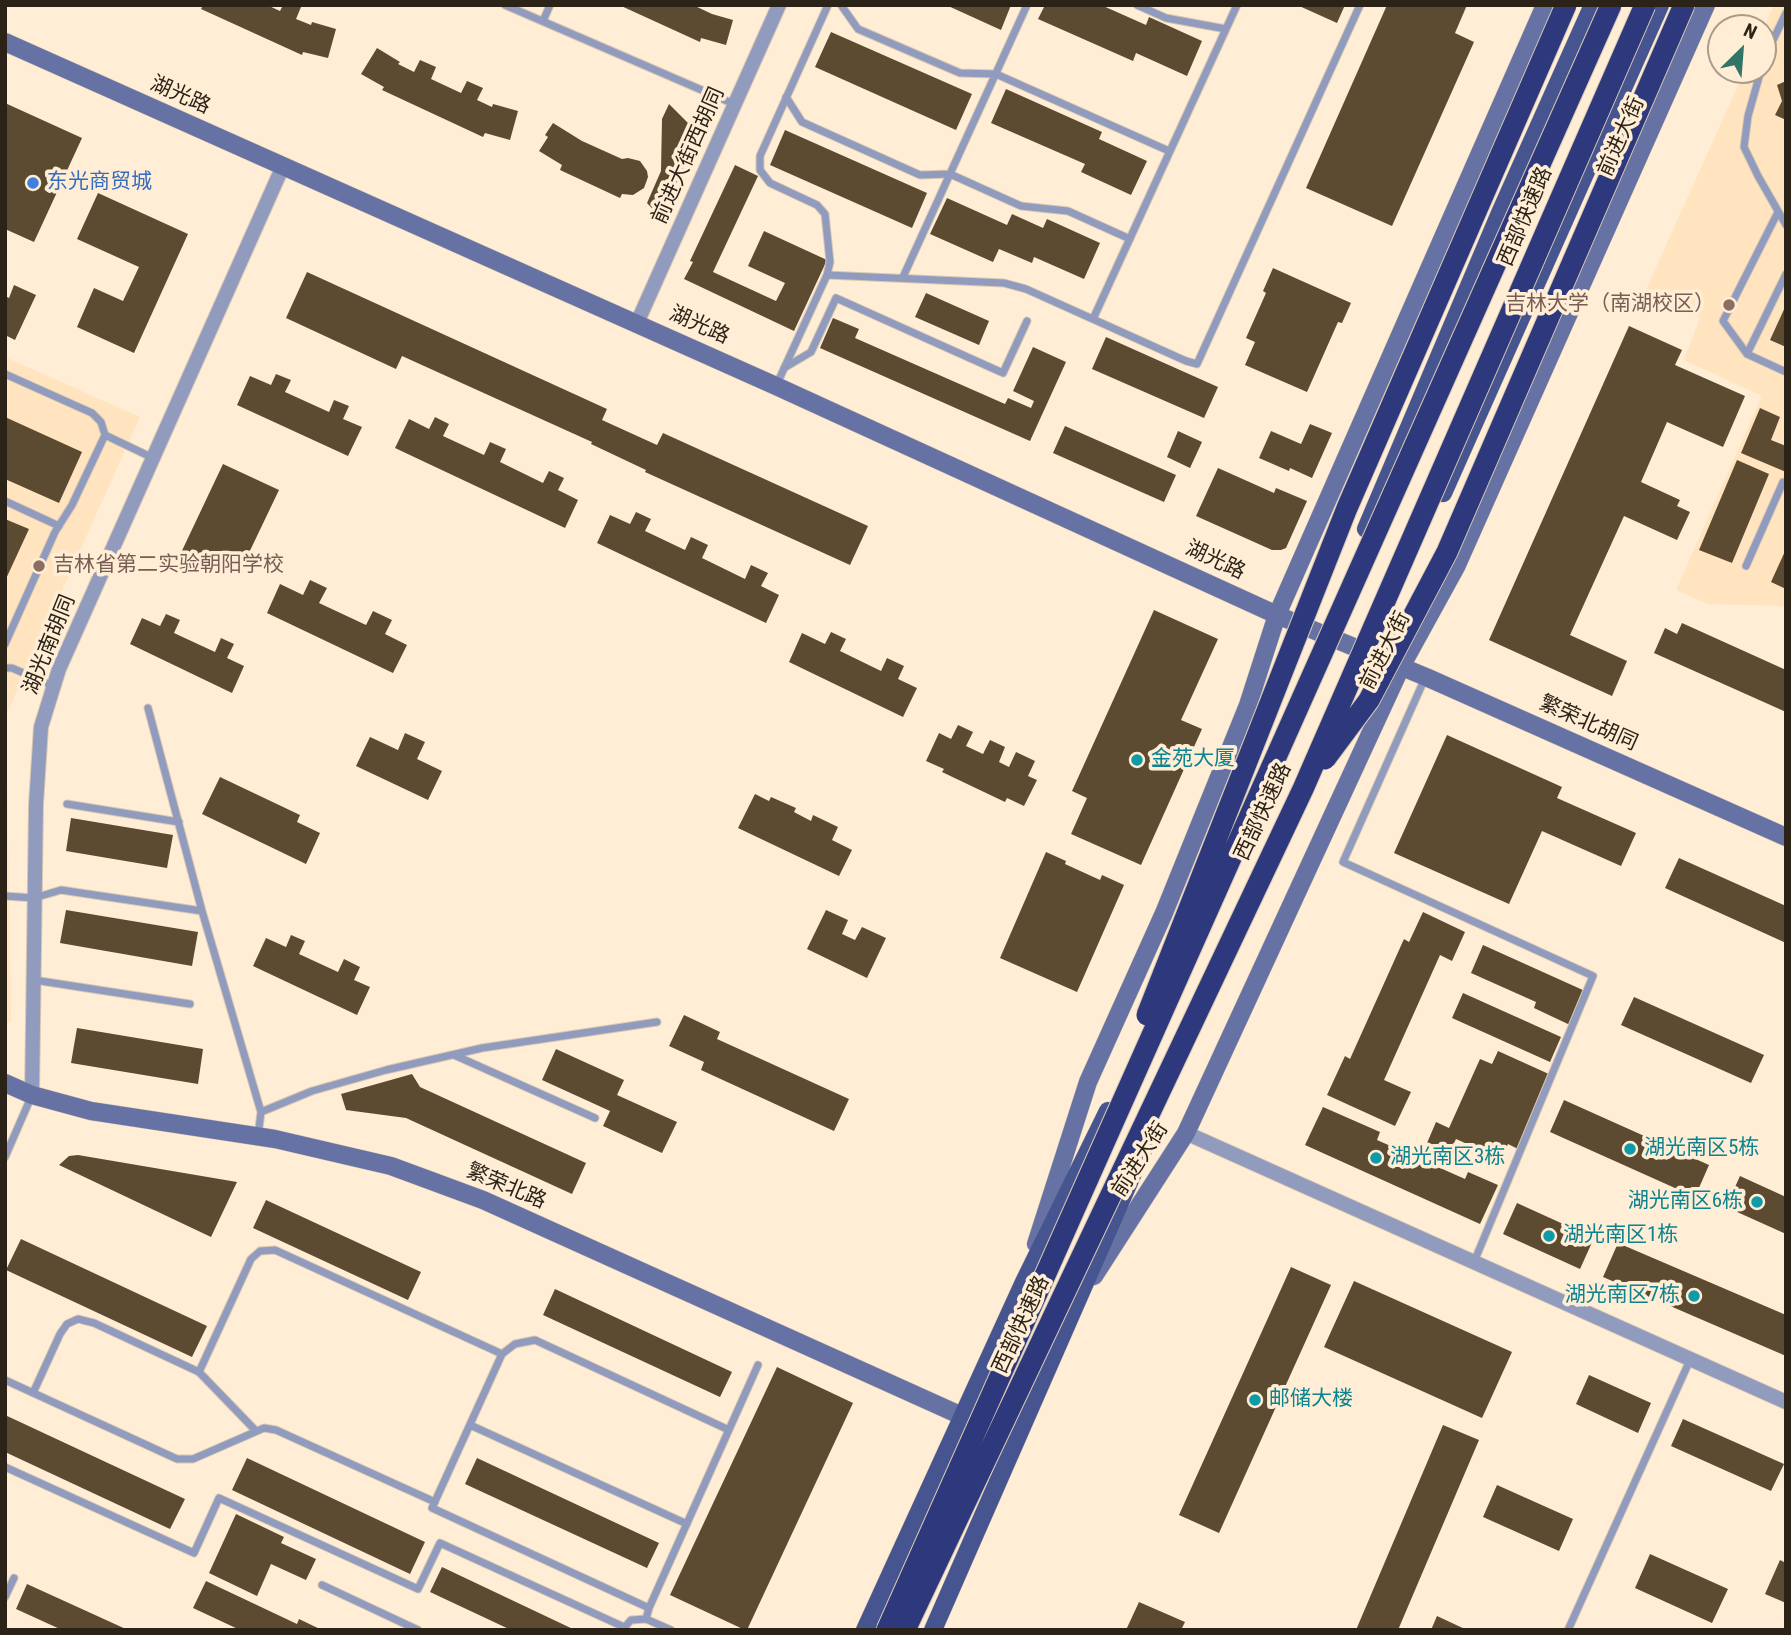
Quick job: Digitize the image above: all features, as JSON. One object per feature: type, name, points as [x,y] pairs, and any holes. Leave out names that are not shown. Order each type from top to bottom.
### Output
[{"type":"highway","points":[[1095,1163],[1158,985],[1347,508],[1566,5]]},
{"type":"highway","name":"西部快速路","points":[[887,1630],[1611,5]]},
{"type":"highway","name":"西部快速路","points":[[905,1630],[1303,789],[1645,5]]},
{"type":"highway","points":[[1303,789],[1369,700],[1447,552],[1684,5]]},
{"type":"main road","points":[[865,1630],[1024,1282],[1112,1101],[1200,909],[1500,213],[1593,5]]},
{"type":"main road","name":"前进大街","points":[[934,1630],[1162,1107],[1372,654],[1660,5]]},
{"type":"street","name":"前进大街西胡同","points":[[637,323],[779,5]]},
{"type":"street","points":[[1024,1282],[1088,1082],[1174,888],[1248,705],[1277,615],[1545,5]]},
{"type":"street","name":"前进大街","points":[[1077,1303],[1186,1133],[1401,667],[1456,567],[1706,5]]},
{"type":"street","name":"湖光路","points":[[5,42],[637,323],[1277,615],[1372,654]]},
{"type":"street","name":"湖光南胡同","points":[[32,1095],[36,804],[41,727],[59,668],[283,166]]},
{"type":"street","name":"繁荣北胡同","points":[[1372,654],[1786,837]]},
{"type":"street","name":"繁荣北路","points":[[5,1083],[32,1095],[91,1111],[258,1136],[391,1166],[484,1200],[962,1416]]},
{"type":"street","points":[[1186,1133],[1786,1402]]},
{"type":"lane","points":[[505,5],[735,105]]},
{"type":"lane","points":[[542,21],[550,5]]},
{"type":"lane","points":[[776,386],[827,275],[830,262],[825,214],[817,205],[770,183],[760,170],[760,156],[828,5]]},
{"type":"lane","points":[[841,5],[858,29],[960,73],[996,74],[1169,151]]},
{"type":"lane","points":[[903,277],[1027,5]]},
{"type":"lane","points":[[1137,5],[1166,18],[1226,29]]},
{"type":"lane","points":[[1093,319],[1237,5]]},
{"type":"lane","points":[[827,275],[1004,283],[1026,289],[1197,364],[1360,5]]},
{"type":"lane","points":[[1777,32],[1786,13]]},
{"type":"lane","points":[[1756,84],[1744,146],[1786,225]]},
{"type":"lane","points":[[786,97],[802,122],[920,175],[950,174],[1021,206],[1068,211],[1130,239]]},
{"type":"lane","points":[[1778,212],[1723,321],[1747,354],[1786,372]]},
{"type":"lane","points":[[1747,354],[1786,274]]},
{"type":"lane","points":[[783,369],[811,352],[836,298],[1003,373],[1027,321]]},
{"type":"lane","points":[[5,374],[92,413],[101,422],[105,435],[72,505],[59,526],[5,644]]},
{"type":"lane","points":[[105,435],[153,458]]},
{"type":"lane","points":[[1746,566],[1783,482],[1786,483]]},
{"type":"lane","points":[[5,501],[59,526]]},
{"type":"lane","points":[[5,668],[12,668],[54,687]]},
{"type":"lane","points":[[1426,677],[1343,862],[1593,976],[1474,1262]]},
{"type":"lane","points":[[148,708],[202,911],[261,1112],[258,1136]]},
{"type":"lane","points":[[67,804],[178,822]]},
{"type":"lane","points":[[5,896],[34,898],[61,890],[202,911]]},
{"type":"lane","points":[[33,980],[190,1004]]},
{"type":"lane","points":[[261,1112],[312,1090],[453,1054],[657,1022]]},
{"type":"lane","points":[[453,1054],[595,1118]]},
{"type":"lane","points":[[5,1157],[32,1095]]},
{"type":"lane","points":[[199,1371],[251,1259],[260,1251],[275,1251],[502,1354]]},
{"type":"lane","points":[[33,1393],[60,1334],[67,1324],[78,1319],[94,1323],[199,1371],[256,1431]]},
{"type":"lane","points":[[649,1608],[432,1508],[502,1354],[515,1344],[535,1340],[729,1430]]},
{"type":"lane","points":[[1568,1630],[1690,1360]]},
{"type":"lane","points":[[646,1619],[758,1365]]},
{"type":"lane","points":[[5,1380],[177,1459],[193,1459],[264,1428],[276,1430],[435,1502]]},
{"type":"lane","points":[[470,1425],[687,1524]]},
{"type":"lane","points":[[5,1467],[194,1553],[219,1498],[418,1589],[440,1543],[623,1628],[631,1620],[646,1619],[671,1630]]},
{"type":"lane","points":[[5,1597],[13,1578]]},
{"type":"lane","points":[[322,1585],[418,1630]]},
{"type":"shaded area","name":"吉林大学（南湖校区）","points":[[1774,5],[1786,5],[1786,606],[1708,604],[1676,590],[1762,396],[1684,360],[1700,318],[1645,292],[1739,84],[1777,84],[1777,14],[1770,14]]},
{"type":"shaded area","name":"吉林省第二实验朝阳学校","points":[[5,357],[140,417],[6,715],[11,1021],[5,1025]]},
{"type":"building","points":[[203,5],[267,5],[280,11],[283,5],[298,5],[301,7],[296,19],[311,25],[312,22],[336,29],[328,58],[303,52],[302,55],[201,9]]},
{"type":"building","points":[[619,5],[693,5],[733,20],[726,45],[701,38],[700,42]]},
{"type":"building","points":[[946,5],[1011,5],[1001,30]]},
{"type":"building","points":[[1045,5],[1101,5],[1146,25],[1149,17],[1202,41],[1187,76],[1136,53],[1133,61],[1038,19]]},
{"type":"building","points":[[1297,5],[1345,5],[1337,23]]},
{"type":"building","points":[[1387,5],[1467,5],[1455,33],[1474,42],[1392,226],[1306,188]]},
{"type":"building","points":[[831,32],[972,94],[956,130],[815,67]]},
{"type":"building","points":[[377,48],[414,72],[420,60],[436,67],[431,79],[461,93],[467,81],[483,88],[477,100],[492,107],[493,104],[518,111],[510,140],[485,133],[483,137],[382,90],[384,87],[361,74]]},
{"type":"building","points":[[1786,81],[1786,120],[1775,115],[1782,101],[1777,85]]},
{"type":"building","points":[[1006,89],[1102,132],[1099,139],[1147,161],[1131,195],[1081,172],[1085,164],[991,123]]},
{"type":"building","name":"东光商贸城","points":[[5,103],[82,138],[34,242],[5,229]]},
{"type":"building","points":[[669,104],[699,134],[661,218],[647,203],[661,171],[662,119]]},
{"type":"building","points":[[553,123],[582,141],[622,159],[640,161],[648,177],[644,188],[633,195],[622,194],[620,198],[560,170],[562,165],[539,151]]},
{"type":"building","points":[[785,130],[927,193],[912,228],[770,165]]},
{"type":"building","points":[[735,165],[758,176],[713,272],[776,301],[785,283],[748,266],[764,231],[827,260],[794,331],[684,279]]},
{"type":"building","points":[[98,193],[188,234],[134,353],[77,327],[94,288],[123,301],[139,267],[77,239]]},
{"type":"building","points":[[947,198],[1007,225],[1012,214],[1043,228],[1047,219],[1100,243],[1084,279],[1034,257],[1032,263],[999,249],[993,262],[930,234]]},
{"type":"building","points":[[1273,268],[1351,303],[1342,323],[1338,322],[1307,392],[1245,365],[1255,342],[1246,338],[1266,293],[1263,291]]},
{"type":"building","points":[[307,272],[607,409],[602,420],[657,445],[663,433],[868,526],[850,565],[645,472],[646,470],[591,444],[592,442],[402,356],[396,369],[286,318]]},
{"type":"building","points":[[14,285],[36,295],[15,340],[5,335],[5,296],[9,298]]},
{"type":"building","points":[[926,293],[989,321],[979,345],[915,317]]},
{"type":"building","points":[[1786,305],[1786,347],[1770,340]]},
{"type":"building","points":[[833,318],[859,329],[855,338],[1005,404],[1008,398],[1031,408],[1034,401],[1013,391],[1033,347],[1066,362],[1030,441],[820,348]]},
{"type":"building","points":[[1629,326],[1682,350],[1675,365],[1745,396],[1723,447],[1667,422],[1641,482],[1680,500],[1677,506],[1690,512],[1677,540],[1624,516],[1570,635],[1627,661],[1612,696],[1489,640]]},
{"type":"building","points":[[1106,337],[1218,387],[1204,418],[1092,369]]},
{"type":"building","points":[[276,374],[291,380],[285,392],[329,412],[334,400],[349,406],[343,419],[362,427],[348,456],[237,405],[250,376],[271,385]]},
{"type":"building","points":[[1760,408],[1780,417],[1771,440],[1786,446],[1786,472],[1741,453]]},
{"type":"building","points":[[5,417],[82,452],[59,503],[5,479]]},
{"type":"building","points":[[435,417],[449,424],[443,436],[484,455],[490,442],[506,449],[500,462],[543,483],[549,471],[564,478],[558,490],[578,500],[565,528],[395,448],[409,419],[429,429]]},
{"type":"building","points":[[1310,424],[1332,433],[1312,478],[1259,458],[1271,431],[1301,444]]},
{"type":"building","points":[[1065,426],[1176,475],[1164,502],[1053,453]]},
{"type":"building","points":[[1178,431],[1202,442],[1190,468],[1167,457]]},
{"type":"building","points":[[1737,460],[1769,474],[1732,563],[1699,550]]},
{"type":"building","points":[[223,464],[279,490],[246,559],[229,551],[218,576],[179,557]]},
{"type":"building","points":[[1218,468],[1274,493],[1276,488],[1307,501],[1286,548],[1272,550],[1196,516]]},
{"type":"building","points":[[636,512],[651,519],[645,531],[685,550],[691,537],[708,545],[702,558],[745,579],[751,565],[768,573],[761,586],[779,595],[766,623],[597,543],[610,515],[630,524]]},
{"type":"building","points":[[5,519],[29,529],[5,581]]},
{"type":"building","points":[[1786,549],[1786,589],[1771,582]]},
{"type":"building","points":[[310,580],[327,588],[319,603],[366,625],[373,611],[392,620],[385,634],[407,645],[393,673],[267,613],[280,584],[303,595]]},
{"type":"building","name":"金苑大厦","points":[[1154,610],[1218,639],[1181,720],[1202,729],[1141,865],[1071,834],[1087,798],[1072,791]]},
{"type":"building","points":[[166,614],[180,620],[174,633],[215,652],[221,638],[234,644],[227,658],[244,666],[232,693],[130,644],[142,618],[160,626]]},
{"type":"building","points":[[1682,623],[1786,670],[1786,712],[1654,653],[1665,628],[1677,634]]},
{"type":"building","points":[[831,632],[846,639],[840,651],[881,671],[887,658],[904,666],[898,679],[917,688],[903,717],[789,662],[802,633],[825,644]]},
{"type":"building","points":[[958,725],[973,732],[966,746],[983,754],[990,740],[1005,747],[999,762],[1009,767],[1016,752],[1035,761],[1028,776],[1037,780],[1024,806],[1007,798],[1005,802],[942,772],[944,769],[926,761],[939,733],[951,739]]},
{"type":"building","points":[[405,733],[425,742],[417,759],[442,771],[428,800],[356,766],[370,737],[398,750]]},
{"type":"building","points":[[1447,735],[1562,787],[1557,798],[1636,833],[1621,866],[1542,831],[1509,904],[1394,853]]},
{"type":"building","points":[[220,777],[300,815],[297,822],[320,833],[306,864],[202,814]]},
{"type":"building","points":[[755,794],[769,801],[771,797],[796,808],[794,812],[811,821],[813,815],[838,827],[832,840],[852,850],[839,876],[738,828]]},
{"type":"building","points":[[71,818],[173,835],[167,868],[66,851]]},
{"type":"building","points":[[1046,852],[1100,880],[1102,875],[1124,885],[1077,992],[1000,958]]},
{"type":"building","points":[[1679,858],[1786,906],[1786,943],[1665,888]]},
{"type":"building","points":[[66,910],[198,932],[192,966],[60,943]]},
{"type":"building","points":[[826,910],[848,920],[842,934],[855,940],[862,927],[886,938],[867,978],[807,949]]},
{"type":"building","points":[[1423,912],[1465,932],[1452,961],[1440,955],[1384,1080],[1411,1092],[1395,1126],[1327,1095],[1345,1056],[1350,1059],[1404,939],[1409,942]]},
{"type":"building","points":[[291,935],[305,941],[299,954],[338,972],[344,959],[360,967],[354,980],[370,987],[357,1015],[253,966],[266,938],[286,947]]},
{"type":"building","points":[[1483,945],[1585,991],[1570,1025],[1534,1008],[1536,1002],[1471,973]]},
{"type":"building","points":[[1463,993],[1561,1037],[1550,1062],[1452,1018]]},
{"type":"building","points":[[1634,997],[1764,1055],[1751,1083],[1621,1025]]},
{"type":"building","points":[[684,1015],[720,1032],[717,1039],[849,1099],[834,1131],[701,1070],[704,1062],[669,1046]]},
{"type":"building","points":[[77,1028],[203,1049],[198,1084],[71,1063]]},
{"type":"building","points":[[556,1049],[624,1080],[617,1095],[677,1122],[662,1153],[603,1126],[610,1111],[542,1080]]},
{"type":"building","points":[[1498,1051],[1551,1075],[1518,1149],[1508,1144],[1501,1159],[1456,1139],[1449,1153],[1427,1143],[1436,1122],[1449,1128],[1480,1059],[1492,1064]]},
{"type":"building","points":[[412,1074],[420,1087],[586,1163],[572,1194],[406,1118],[346,1110],[341,1094]]},
{"type":"building","name":"湖光南区5栋","points":[[1564,1100],[1709,1165],[1695,1197],[1550,1132]]},
{"type":"building","name":"湖光南区3栋","points":[[1323,1107],[1380,1132],[1377,1140],[1465,1179],[1468,1172],[1498,1185],[1480,1224],[1305,1145]]},
{"type":"building","points":[[78,1155],[237,1182],[211,1237],[59,1165],[69,1156]]},
{"type":"building","name":"湖光南区6栋","points":[[1740,1176],[1786,1197],[1786,1234],[1726,1207]]},
{"type":"building","points":[[266,1200],[421,1272],[408,1300],[253,1228]]},
{"type":"building","name":"湖光南区1栋","points":[[1517,1203],[1594,1238],[1580,1269],[1503,1234]]},
{"type":"building","points":[[21,1239],[207,1326],[192,1357],[6,1270]]},
{"type":"building","name":"湖光南区7栋","points":[[1618,1243],[1786,1315],[1786,1356],[1603,1277]]},
{"type":"building","name":"邮储大楼","points":[[1291,1267],[1331,1285],[1219,1533],[1179,1515]]},
{"type":"building","points":[[1354,1281],[1512,1352],[1482,1418],[1324,1347]]},
{"type":"building","points":[[555,1289],[732,1372],[720,1397],[543,1315]]},
{"type":"building","points":[[777,1367],[853,1403],[745,1630],[670,1595]]},
{"type":"building","points":[[1589,1375],[1651,1403],[1638,1433],[1576,1404]]},
{"type":"building","points":[[5,1415],[185,1499],[170,1529],[5,1452]]},
{"type":"building","points":[[1683,1419],[1784,1464],[1771,1491],[1671,1446]]},
{"type":"building","points":[[1443,1425],[1479,1440],[1398,1630],[1356,1630]]},
{"type":"building","points":[[247,1458],[425,1542],[410,1574],[232,1490]]},
{"type":"building","points":[[477,1458],[659,1543],[647,1568],[465,1484]]},
{"type":"building","points":[[1497,1485],[1573,1519],[1559,1551],[1483,1517]]},
{"type":"building","points":[[236,1514],[284,1537],[281,1543],[316,1559],[306,1580],[271,1564],[257,1596],[209,1573]]},
{"type":"building","points":[[1650,1554],[1728,1589],[1712,1623],[1635,1588]]},
{"type":"building","points":[[1780,1560],[1786,1563],[1786,1603],[1765,1594]]},
{"type":"building","points":[[442,1567],[575,1630],[511,1630],[430,1592]]},
{"type":"building","points":[[206,1581],[297,1624],[299,1619],[322,1630],[240,1630],[193,1608]]},
{"type":"building","points":[[27,1584],[128,1630],[62,1630],[16,1609]]},
{"type":"building","points":[[1139,1602],[1185,1622],[1181,1630],[1126,1630]]},
{"type":"building","points":[[1437,1616],[1467,1630],[1431,1630]]},
{"type":"place","name":"东光商贸城","points":[[33,183]]},
{"type":"place","name":"吉林大学（南湖校区）","points":[[1729,305]]},
{"type":"place","name":"吉林省第二实验朝阳学校","points":[[39,566]]},
{"type":"place","name":"金苑大厦","points":[[1137,760]]},
{"type":"place","name":"湖光南区5栋","points":[[1630,1149]]},
{"type":"place","name":"湖光南区3栋","points":[[1376,1158]]},
{"type":"place","name":"湖光南区6栋","points":[[1757,1202]]},
{"type":"place","name":"湖光南区1栋","points":[[1549,1236]]},
{"type":"place","name":"湖光南区7栋","points":[[1694,1296]]},
{"type":"place","name":"邮储大楼","points":[[1255,1400]]}]
